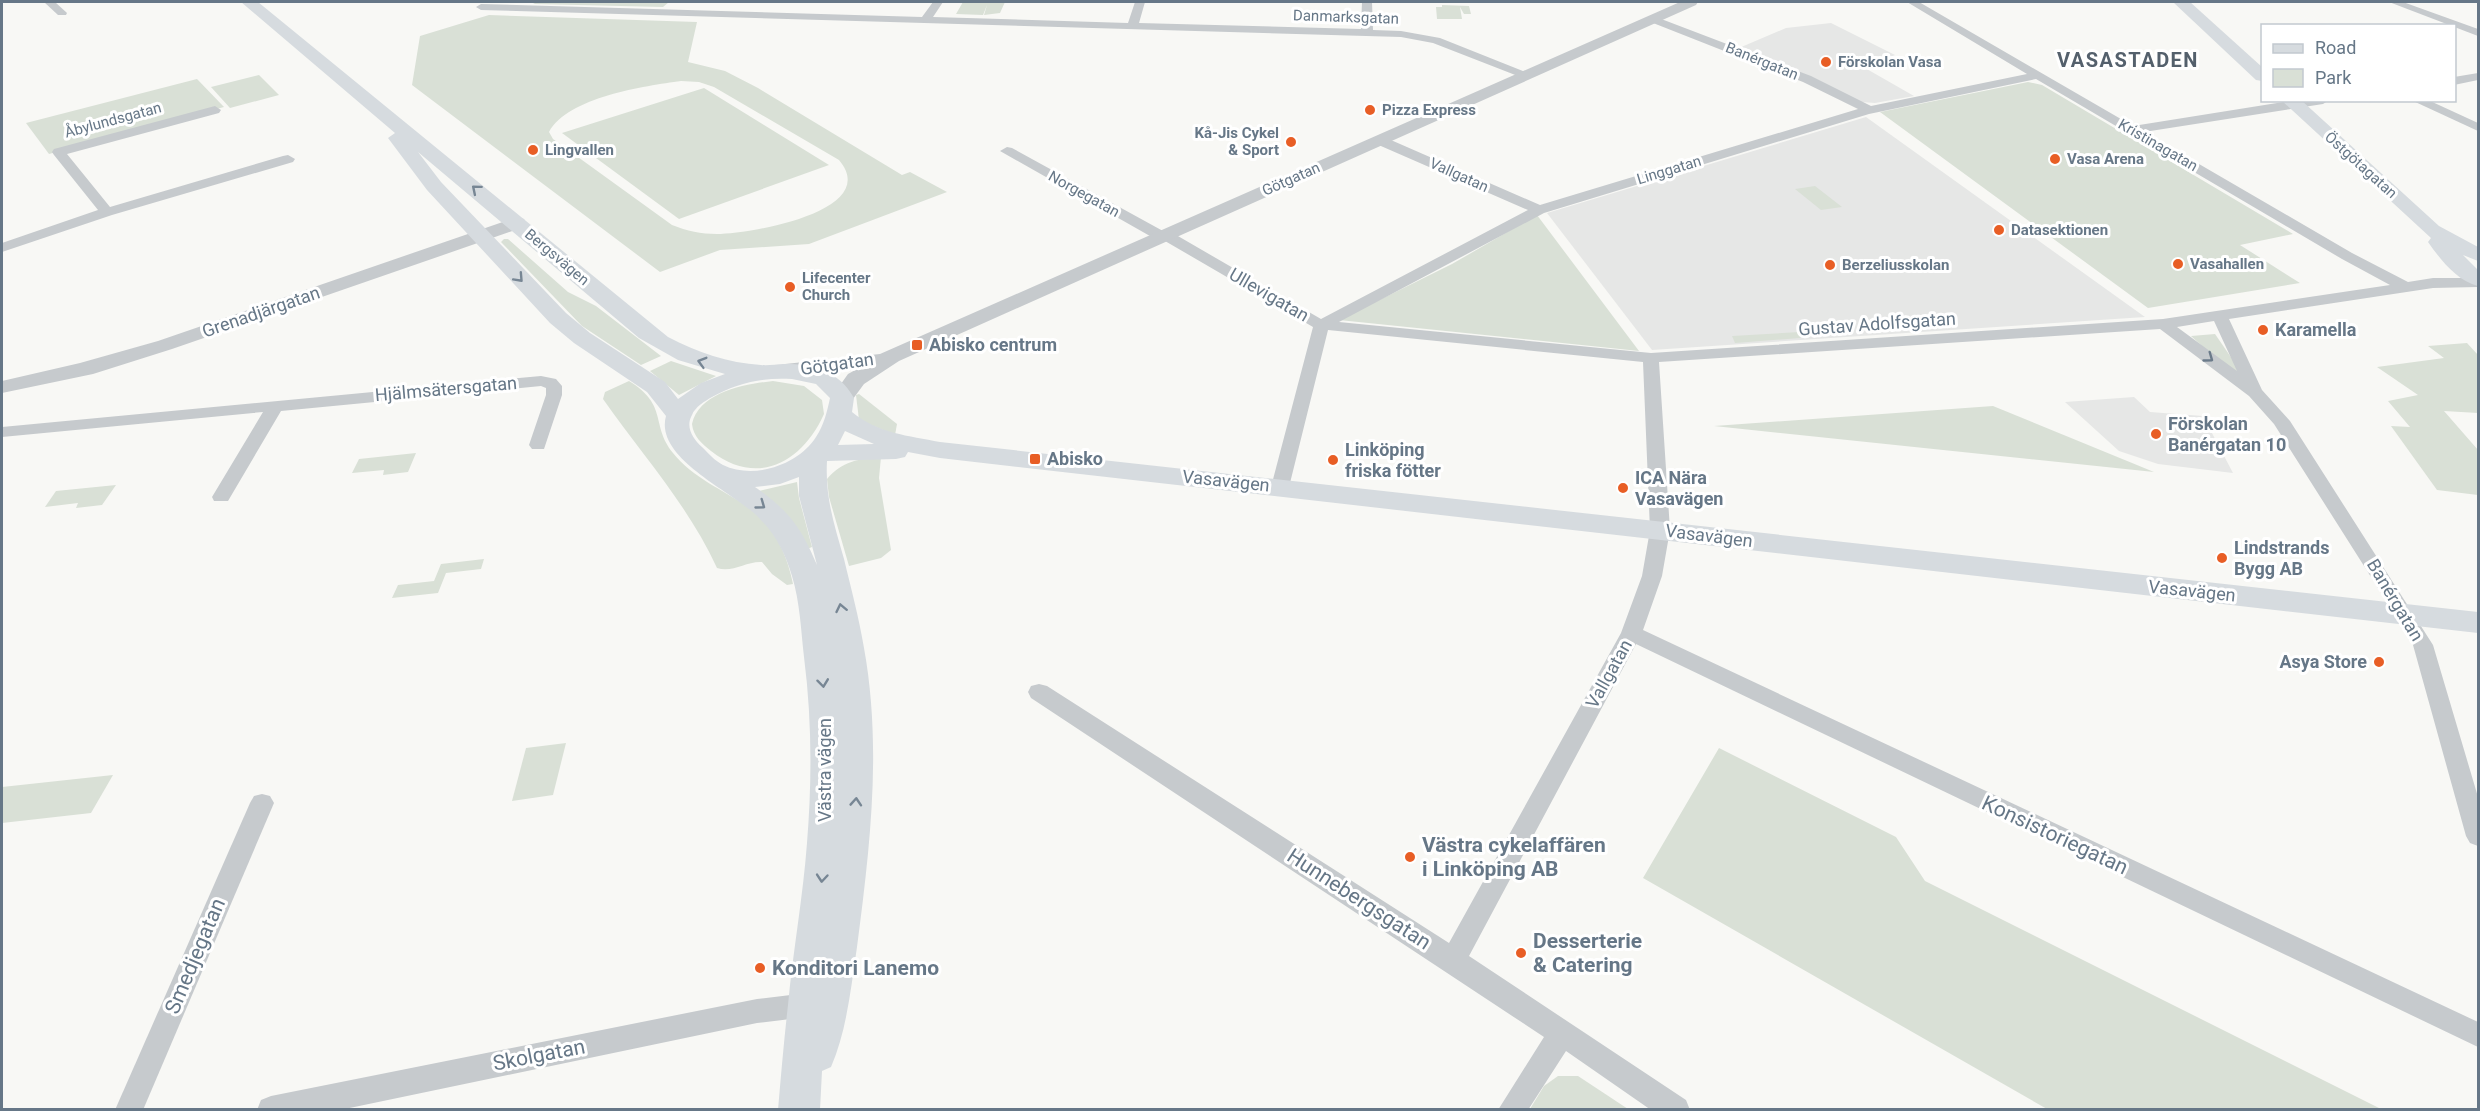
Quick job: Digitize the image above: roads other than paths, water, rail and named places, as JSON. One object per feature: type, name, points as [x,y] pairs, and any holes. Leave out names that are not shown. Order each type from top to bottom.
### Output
[{"type":"main road","name":"Bergsvägen","points":[[249,2],[662,345],[705,363],[771,371]]},
{"type":"main road","points":[[2181,2],[2261,75]]},
{"type":"main road","name":"Östgötagatan","points":[[2292,103],[2432,230],[2441,245],[2473,268]]},
{"type":"main road","name":"Bergsvägen","points":[[373,105],[434,186],[558,318],[582,338],[656,387],[678,415]]},
{"type":"main road","points":[[771,371],[804,372],[823,377],[836,386],[840,406],[831,435],[817,456],[794,470],[767,477],[730,476],[714,471],[683,444],[676,428],[678,415],[693,398],[718,384],[771,371]]},
{"type":"main road","name":"Vasavägen","points":[[840,406],[854,427],[870,434],[940,450],[2478,623]]},
{"type":"main road","name":"Vasavägen","points":[[817,456],[940,450]]},
{"type":"main road","name":"Västra vägen","points":[[801,1110],[830,1006],[854,841],[858,761],[852,671],[842,609],[813,496],[812,483],[817,456]]},
{"type":"main road","name":"Västra vägen","points":[[714,471],[767,509],[791,536],[807,578],[814,615],[825,698],[828,766],[825,844],[807,1005],[801,1110]]},
{"type":"street","points":[[49,2],[62,13]]},
{"type":"street","name":"Danmarksgatan","points":[[488,2],[481,7],[926,19],[1367,33],[1427,37],[1527,75]]},
{"type":"street","points":[[714,13],[725,2]]},
{"type":"street","points":[[926,19],[938,2]]},
{"type":"street","points":[[1132,26],[1140,2]]},
{"type":"street","points":[[1367,2],[1367,33]]},
{"type":"street","name":"Götgatan","points":[[840,406],[856,379],[891,356],[1691,2]]},
{"type":"street","name":"Kristinagatan","points":[[1912,2],[2347,256],[2406,287]]},
{"type":"street","points":[[2394,2],[2454,24]]},
{"type":"street","name":"Banérgatan","points":[[1652,19],[1807,79],[1869,110]]},
{"type":"street","points":[[2456,25],[2478,33]]},
{"type":"street","name":"Linggatan","points":[[1321,325],[1539,210],[1869,110],[2039,75]]},
{"type":"street","points":[[2456,81],[2478,77]]},
{"type":"street","points":[[2422,102],[2478,127]]},
{"type":"street","points":[[2132,130],[2292,103]]},
{"type":"street","name":"Åbylundsgatan","points":[[107,212],[59,152],[214,110]]},
{"type":"street","name":"Vallgatan","points":[[1379,140],[1539,210]]},
{"type":"street","name":"Norgegatan","points":[[1007,151],[1164,236]]},
{"type":"street","points":[[2,248],[107,212],[288,159]]},
{"type":"street","name":"Grenadjärgatan","points":[[2,387],[85,369],[165,345],[517,223]]},
{"type":"street","name":"Ullevigatan","points":[[1164,236],[1321,325],[1280,487]]},
{"type":"street","name":"Gustav Adolfsgatan","points":[[1321,325],[1650,358],[2163,324],[2433,283],[2473,268]]},
{"type":"street","name":"Banérgatan","points":[[2220,316],[2255,392]]},
{"type":"street","name":"Banérgatan","points":[[2163,324],[2255,392],[2281,421],[2405,614],[2423,645],[2478,836]]},
{"type":"street","name":"Götgatan","points":[[771,371],[818,369],[891,356]]},
{"type":"street","name":"Vallgatan","points":[[1453,960],[1631,633],[1652,576],[1660,530],[1650,358]]},
{"type":"street","name":"Hjälmsätersgatan","points":[[2,432],[541,381],[554,386],[554,394],[538,445]]},
{"type":"street","points":[[221,497],[276,405]]},
{"type":"street","name":"Konsistoriegatan","points":[[1631,633],[2478,1035]]},
{"type":"street","name":"Hunnebergsgatan","points":[[1039,692],[1453,960],[1676,1110]]},
{"type":"street","name":"Smedjegatan","points":[[129,1110],[262,802]]},
{"type":"street","name":"Skolgatan","points":[[271,1110],[757,1011],[807,1005]]},
{"type":"street","points":[[1512,1110],[1562,1033]]},
{"type":"place","name":"Förskolan Vasa","points":[[1826,62]]},
{"type":"place","name":"Pizza Express","points":[[1370,110]]},
{"type":"place","name":"Kå-Jis Cykel & Sport","points":[[1291,142]]},
{"type":"place","name":"Lingvallen","points":[[533,150]]},
{"type":"place","name":"Vasa Arena","points":[[2055,159]]},
{"type":"place","name":"Datasektionen","points":[[1999,230]]},
{"type":"place","name":"Vasahallen","points":[[2178,264]]},
{"type":"place","name":"Berzeliusskolan","points":[[1830,265]]},
{"type":"place","name":"Lifecenter Church","points":[[790,287]]},
{"type":"place","name":"Karamella","points":[[2263,330]]},
{"type":"place","name":"Abisko centrum","points":[[917,345]]},
{"type":"place","name":"Förskolan Banérgatan 10","points":[[2156,434]]},
{"type":"place","name":"Abisko","points":[[1035,459]]},
{"type":"place","name":"Linköping friska fötter","points":[[1333,460]]},
{"type":"place","name":"ICA Nära Vasavägen","points":[[1623,488]]},
{"type":"place","name":"Lindstrands Bygg AB","points":[[2222,558]]},
{"type":"place","name":"Asya Store","points":[[2379,662]]},
{"type":"place","name":"Västra cykelaffären i Linköping AB","points":[[1410,857]]},
{"type":"place","name":"Desserterie & Catering","points":[[1521,953]]},
{"type":"place","name":"Konditori Lanemo","points":[[760,968]]},
{"type":"district","name":"VASASTADEN","points":[[2128,60]]}]
